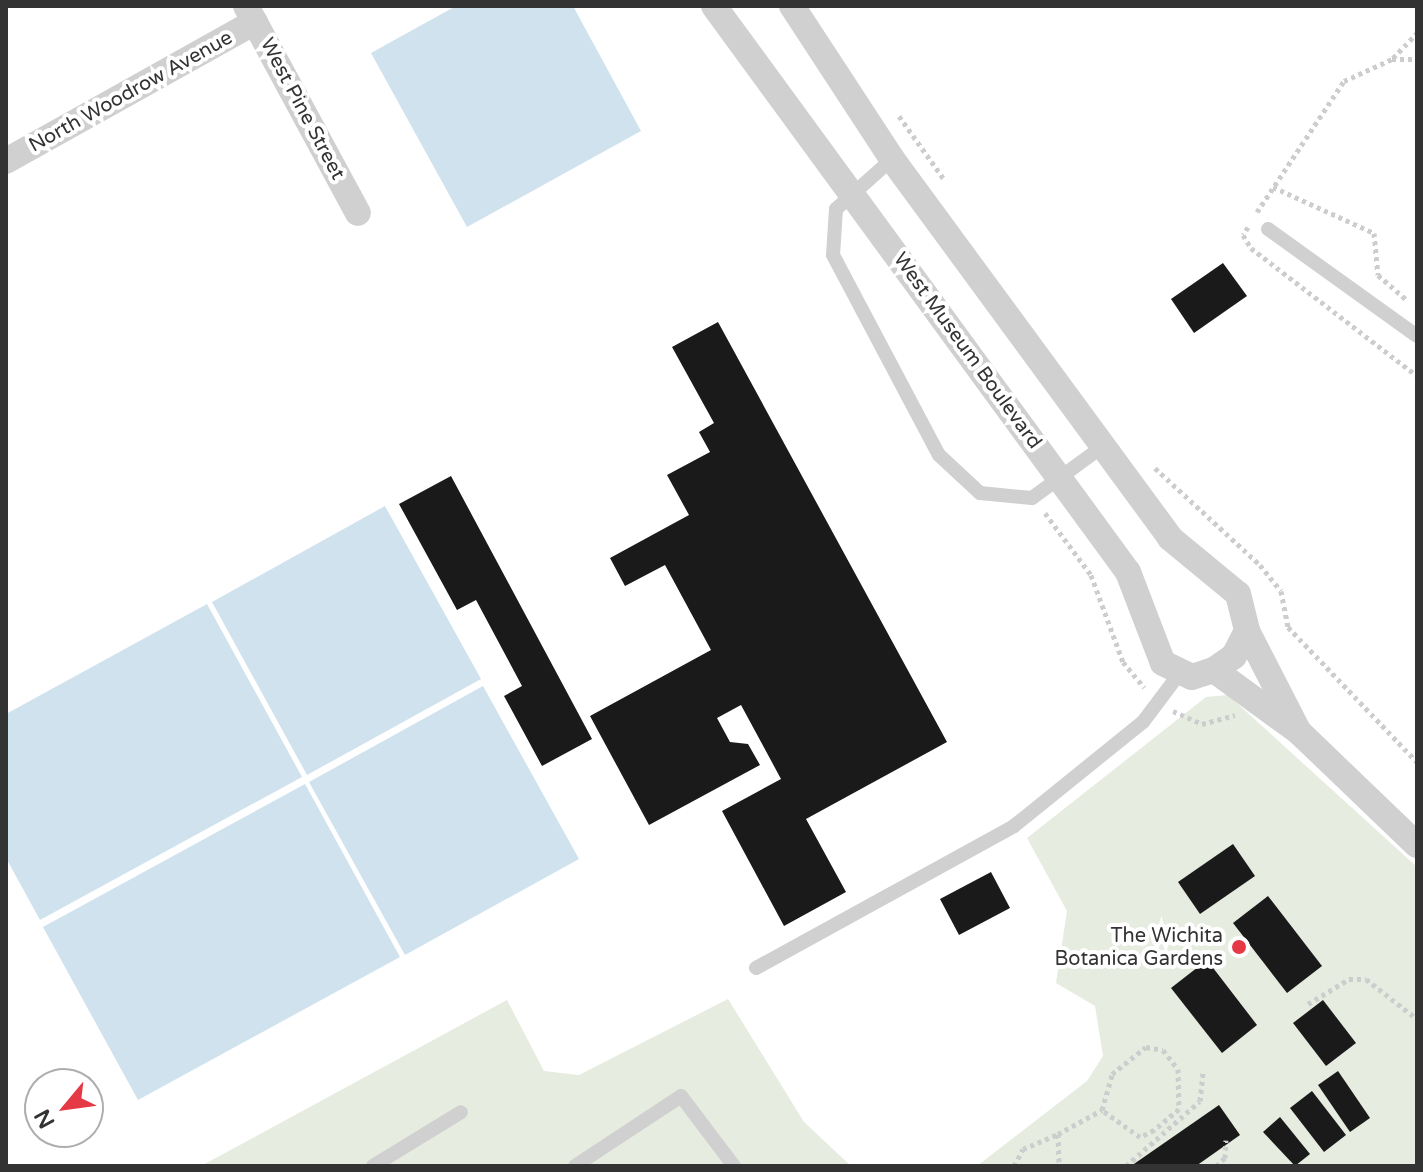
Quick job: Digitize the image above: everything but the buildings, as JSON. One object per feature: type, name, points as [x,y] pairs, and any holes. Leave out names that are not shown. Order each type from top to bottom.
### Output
[{"type":"street","name":"West Museum Boulevard","points":[[714,6],[1128,572],[1154,649],[1179,674]]},
{"type":"street","points":[[792,6],[892,159],[1170,538],[1238,594],[1247,631],[1299,732]]},
{"type":"street","name":"North Woodrow Avenue","points":[[6,161],[251,14]]},
{"type":"street","name":"West Pine Street","points":[[251,14],[358,213]]},
{"type":"street","points":[[1179,674],[1214,670],[1234,656],[1247,631]]},
{"type":"street","points":[[1214,670],[1299,732],[1417,845]]},
{"type":"lane","points":[[892,159],[851,192],[830,224],[840,276],[939,455],[956,477],[1006,499],[1032,498],[1062,482],[1103,446]]},
{"type":"lane","points":[[1268,229],[1415,329]]},
{"type":"lane","points":[[756,968],[1014,826],[1143,722],[1179,674]]},
{"type":"lane","points":[[575,1166],[681,1096],[734,1166]]},
{"type":"lane","points":[[373,1166],[461,1112]]},
{"type":"path","points":[[1417,33],[1392,59],[1344,81],[1243,235],[1251,248],[1417,376]]},
{"type":"path","points":[[1392,59],[1417,59]]},
{"type":"path","points":[[892,106],[955,195]]},
{"type":"path","points":[[1273,187],[1374,233],[1378,275],[1417,309]]},
{"type":"path","points":[[1150,463],[1260,565],[1281,591],[1288,627],[1417,762]]},
{"type":"path","points":[[1308,1004],[1349,979],[1366,979],[1417,1019]]},
{"type":"path","points":[[1014,1166],[1023,1149],[1102,1110],[1112,1074],[1146,1047],[1163,1050],[1178,1069],[1179,1109],[1154,1130],[1140,1137],[1102,1110]]},
{"type":"path","points":[[1126,1166],[1200,1101],[1203,1070]]},
{"type":"path","points":[[1058,1134],[1059,1166]]},
{"type":"path","points":[[1216,1166],[1225,1158],[1226,1140]]},
{"type":"shaded area","name":"The Wichita Botanica Gardens","points":[[1228,695],[1417,867],[1417,1166],[977,1166],[1087,1081],[1103,1056],[1095,1006],[1056,983],[1067,911],[1027,838],[1206,697]]},
{"type":"shaded area","points":[[728,999],[804,1122],[851,1166],[201,1166],[507,1000],[544,1071],[579,1075]]},
{"type":"water","points":[[456,6],[573,6],[641,131],[467,227],[371,53]]},
{"type":"water","points":[[385,506],[481,679],[307,775],[212,602]]},
{"type":"water","points":[[207,604],[302,777],[40,920],[6,858],[6,714]]},
{"type":"water","points":[[483,686],[579,859],[405,955],[309,782]]},
{"type":"water","points":[[305,784],[400,957],[138,1100],[43,927]]},
{"type":"place","name":"The Wichita Botanica Gardens","points":[[1239,947]]}]
